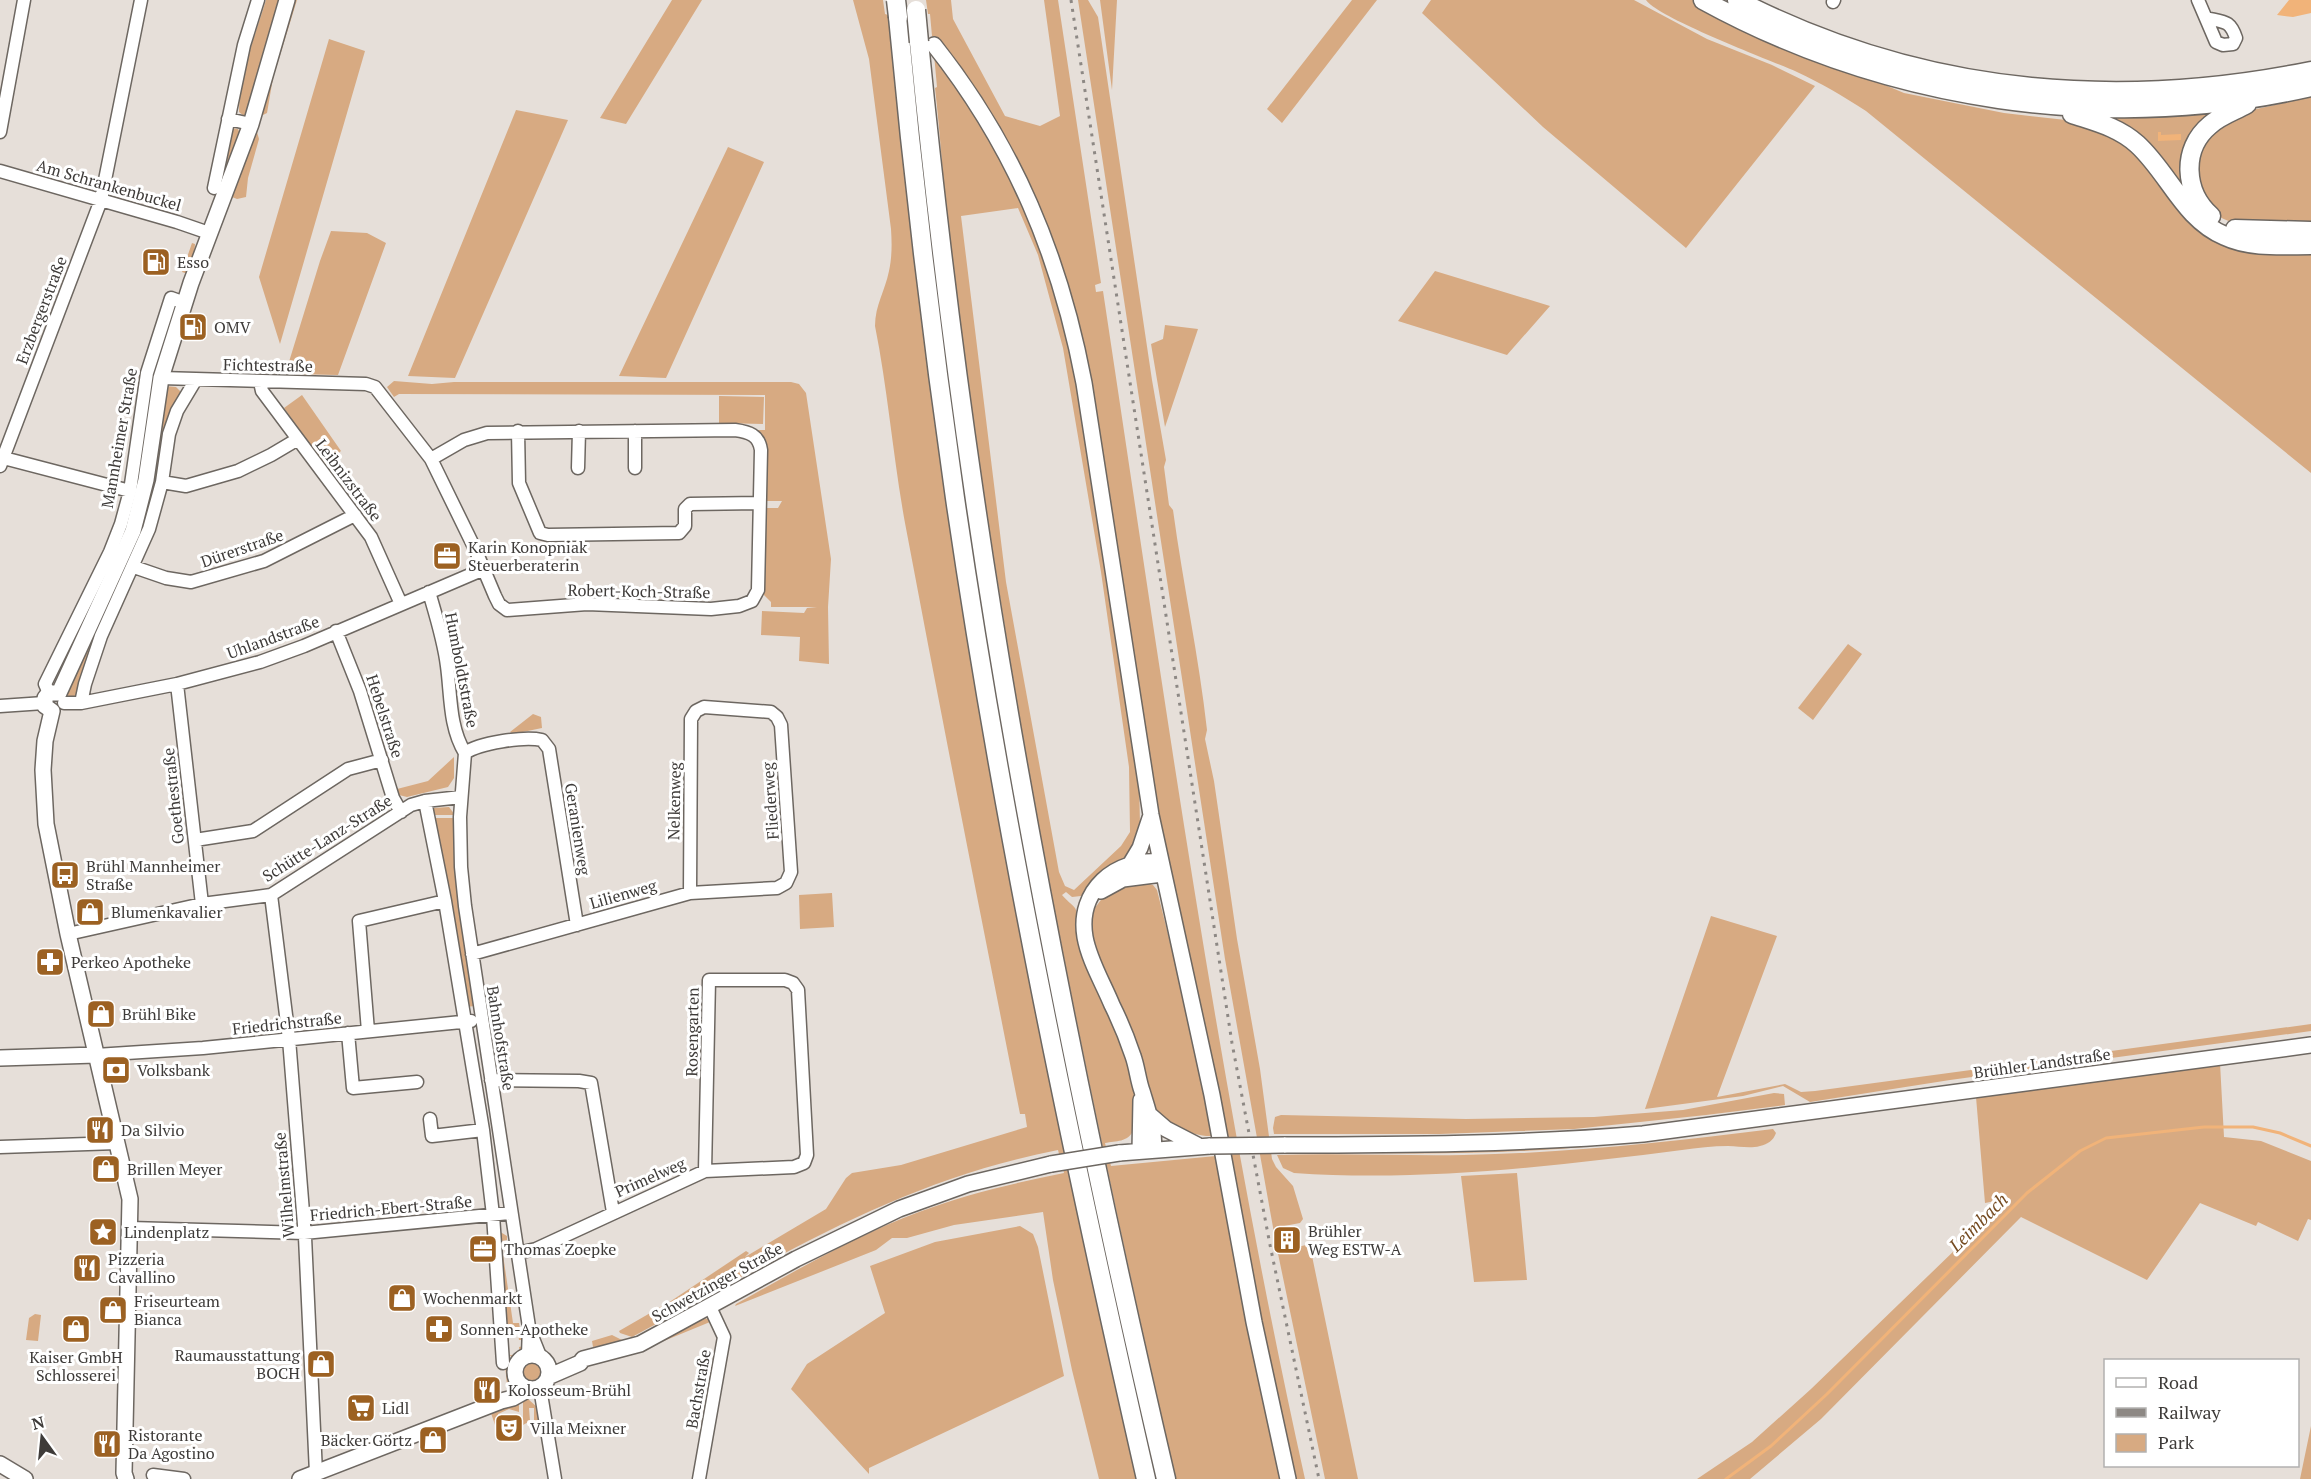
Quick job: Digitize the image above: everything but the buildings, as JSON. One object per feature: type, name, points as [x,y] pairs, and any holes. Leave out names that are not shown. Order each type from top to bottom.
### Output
[{"type":"highway","points":[[1703,0],[1791,43],[1887,76],[1981,97],[2057,106],[2104,108],[2172,106],[2264,96],[2311,87]]},
{"type":"highway","points":[[1737,0],[1799,29],[1870,54],[1952,76],[2014,86],[2068,91],[2166,91],[2232,85],[2311,71]]},
{"type":"highway","points":[[916,5],[926,44],[956,372],[1004,683],[1072,1047],[1166,1479]]},
{"type":"highway","points":[[897,8],[932,326],[955,500],[981,662],[1041,987],[1089,1224],[1146,1479]]},
{"type":"highway","points":[[2264,96],[2219,118],[2200,135],[2189,168],[2192,189],[2204,210],[2213,218],[2234,229],[2311,231]]},
{"type":"highway","points":[[2057,106],[2073,115],[2113,127],[2132,140],[2160,169],[2200,222],[2213,231],[2242,242],[2311,245]]},
{"type":"main road","name":"Mannheimer Straße","points":[[126,1479],[124,1463],[130,1199],[68,934],[46,824],[45,741],[54,700],[133,531],[146,480],[161,378],[209,233],[251,124],[287,0]]},
{"type":"main road","points":[[926,44],[985,117],[1022,184],[1042,230],[1069,312],[1084,383],[1150,815],[1212,1095],[1254,1322],[1288,1479]]},
{"type":"main road","points":[[1131,863],[1140,848],[1150,815]]},
{"type":"main road","points":[[1161,868],[1148,861],[1131,863],[1108,874],[1096,887],[1084,918],[1087,945],[1129,1044],[1141,1090],[1151,1116],[1166,1130],[1205,1146]]},
{"type":"main road","points":[[1091,897],[1123,879],[1161,868]]},
{"type":"main road","name":"Brühler Landstraße","points":[[1284,1145],[1449,1145],[1552,1141],[1643,1134],[2311,1045]]},
{"type":"main road","points":[[0,1058],[96,1054]]},
{"type":"main road","points":[[1141,1090],[1147,1150]]},
{"type":"main road","points":[[1147,1150],[1151,1116]]},
{"type":"main road","name":"Schwetzinger Straße","points":[[536,1372],[579,1358],[584,1359],[640,1344],[864,1224],[958,1188],[1051,1164],[1119,1153],[1205,1146],[1284,1145]]},
{"type":"main road","points":[[306,1477],[501,1401],[536,1372]]},
{"type":"main road","points":[[0,1464],[26,1479]]},
{"type":"street","points":[[0,132],[24,0]]},
{"type":"street","name":"Erzbergerstraße","points":[[1,461],[101,200],[141,0]]},
{"type":"street","points":[[214,188],[244,45],[258,0]]},
{"type":"street","points":[[2198,0],[2206,18]]},
{"type":"street","points":[[228,119],[251,124]]},
{"type":"street","name":"Am Schrankenbuckel","points":[[0,171],[209,233]]},
{"type":"street","name":"Mannheimer Straße","points":[[54,700],[45,684],[110,552],[121,524],[130,491],[147,374],[171,298],[185,303]]},
{"type":"street","name":"Fichtestraße","points":[[161,378],[195,381],[366,384],[375,387],[431,459]]},
{"type":"street","points":[[81,703],[90,666],[101,636],[134,567],[149,529],[177,411],[195,381]]},
{"type":"street","name":"Leibnizstraße","points":[[260,382],[262,391],[370,537],[401,604]]},
{"type":"street","points":[[484,569],[431,459],[475,436],[518,431],[735,430],[752,434],[760,444],[759,503],[690,504],[685,509],[685,526],[679,533],[548,535],[540,533],[519,483],[518,431]]},
{"type":"street","points":[[578,468],[579,431]]},
{"type":"street","points":[[635,431],[635,468]]},
{"type":"street","points":[[162,482],[186,486],[238,471],[298,439]]},
{"type":"street","points":[[1,461],[130,491]]},
{"type":"street","name":"Robert-Koch-Straße","points":[[484,569],[499,604],[507,610],[587,604],[711,609],[739,606],[752,601],[758,590],[760,578],[759,503]]},
{"type":"street","name":"Dürerstraße","points":[[134,567],[166,578],[191,582],[264,561],[355,515]]},
{"type":"street","name":"Uhlandstraße","points":[[0,706],[54,700],[81,703],[177,684],[260,662],[304,646],[484,569]]},
{"type":"street","name":"Humboldtstraße","points":[[429,592],[445,653],[455,728],[465,753]]},
{"type":"street","name":"Hebelstraße","points":[[336,631],[360,691],[393,798],[401,812]]},
{"type":"street","name":"Goethestraße","points":[[177,684],[202,904]]},
{"type":"street","name":"Nelkenweg","points":[[690,893],[691,719],[696,711],[704,707],[771,712],[777,717]]},
{"type":"street","name":"Fliederweg","points":[[777,717],[782,725],[790,861],[790,872],[786,883]]},
{"type":"street","name":"Geranienweg","points":[[465,753],[473,747],[531,738],[542,740],[549,749],[577,925]]},
{"type":"street","name":"Bahnhofstraße","points":[[465,753],[461,797],[461,867],[480,1019],[555,1479]]},
{"type":"street","points":[[195,840],[253,831],[348,769],[382,760]]},
{"type":"street","name":"Schütte-Lanz-Straße","points":[[68,934],[202,904],[271,895],[411,805],[461,797]]},
{"type":"street","name":"Bahnhofstraße","points":[[425,801],[445,901],[483,1130],[493,1215],[503,1363]]},
{"type":"street","name":"Lilienweg","points":[[472,954],[690,893],[777,888],[786,883]]},
{"type":"street","name":"Wilhelmstraße","points":[[271,895],[289,1039],[304,1233],[306,1477]]},
{"type":"street","points":[[368,1031],[358,921],[445,901]]},
{"type":"street","name":"Rosengarten","points":[[705,1171],[709,980],[785,980],[793,983],[798,990],[807,1155],[804,1163]]},
{"type":"street","name":"Friedrichstraße","points":[[96,1054],[163,1051],[480,1019]]},
{"type":"street","points":[[348,1033],[353,1088],[417,1082]]},
{"type":"street","points":[[491,1080],[591,1083],[613,1212]]},
{"type":"street","points":[[430,1119],[432,1136],[483,1130]]},
{"type":"street","points":[[0,1147],[117,1143]]},
{"type":"street","name":"Primelweg","points":[[517,1253],[536,1249],[705,1171],[795,1167],[804,1163]]},
{"type":"street","name":"Friedrich-Ebert-Straße","points":[[130,1228],[304,1233],[511,1213]]},
{"type":"street","name":"Bachstraße","points":[[699,1479],[724,1337],[710,1307]]},
{"type":"street","points":[[153,1475],[184,1479]]},
{"type":"green space","points":[[266,0],[282,0],[248,113],[244,116],[239,112],[242,84],[248,56]]},
{"type":"green space","points":[[293,0],[297,0],[273,78],[267,113],[263,115],[261,113]]},
{"type":"green space","points":[[672,0],[702,0],[626,124],[600,118]]},
{"type":"green space","points":[[853,0],[883,0],[885,14],[888,15],[924,340],[941,469],[970,653],[1036,1008],[1084,1243],[1136,1479],[1099,1479],[1053,1280],[1043,1212],[954,1225],[907,1238],[892,1238],[876,1250],[735,1306],[826,1255],[895,1221],[973,1194],[1064,1173],[1058,1150],[1013,1160],[928,1187],[847,1222],[728,1284],[723,1286],[715,1282],[719,1290],[632,1337],[619,1331],[671,1301],[746,1251],[749,1253],[745,1257],[826,1209],[846,1178],[852,1173],[901,1165],[1027,1127],[1025,1114],[1020,1114],[901,498],[875,326],[890,266],[891,229],[869,59]]},
{"type":"green space","points":[[926,0],[951,0],[953,19],[1005,116],[1040,126],[1060,116],[1044,0],[1058,0],[1101,283],[1095,285],[1096,292],[1103,291],[1194,887],[1245,1184],[1305,1479],[1293,1479],[1163,841],[1077,322],[967,81],[932,36]]},
{"type":"green space","points":[[1078,0],[1088,0],[1098,17],[1166,460],[1164,467],[1169,505],[1173,510],[1200,675],[1207,730],[1205,739],[1214,781],[1237,939],[1260,1069],[1272,1159],[1293,1186],[1303,1219],[1300,1223],[1279,1227],[1284,1250],[1306,1245],[1311,1251],[1358,1479],[1325,1479],[1276,1244],[1225,959]]},
{"type":"green space","points":[[1100,0],[1117,0],[1112,90]]},
{"type":"green space","points":[[1352,0],[1377,0],[1282,123],[1267,109]]},
{"type":"green space","points":[[1431,0],[1634,0],[1707,39],[1772,65],[1815,86],[1686,248],[1543,127],[1422,13]]},
{"type":"green space","points":[[1646,0],[1693,0],[1727,19],[1904,93],[2004,113],[2075,121],[2124,141],[2195,223],[2311,251],[2311,473],[1866,111],[1806,76],[1671,17]]},
{"type":"green space","points":[[329,39],[365,51],[280,344],[259,277]]},
{"type":"green space","points":[[934,54],[957,84],[1024,198],[1069,331],[1139,780],[1140,824],[1131,854],[1081,896],[1072,897],[1066,892],[1062,895],[1077,912],[1080,944],[1120,1038],[1135,1091],[1137,1113],[1131,1135],[1125,1139],[1105,1143],[1111,1166],[1216,1156],[1282,1479],[1175,1479],[1082,1048],[1021,724],[959,320],[947,221],[935,88],[937,87]],"holes":[[[1018,208],[1038,255],[1063,348],[1101,572],[1129,767],[1130,832],[1121,846],[1074,890],[1065,886],[1059,872],[1006,582],[961,216]]]},
{"type":"green space","points":[[2311,97],[2311,226],[2247,225],[2218,216],[2206,206],[2197,188],[2199,146],[2234,114]]},
{"type":"green space","points":[[516,110],[568,120],[455,378],[408,376]]},
{"type":"green space","points":[[2220,112],[2187,181],[2226,233],[2103,118]]},
{"type":"green space","points":[[232,128],[238,129],[241,136],[218,190]]},
{"type":"green space","points":[[257,132],[259,139],[248,178],[246,197],[237,199],[232,197],[253,136]]},
{"type":"green space","points":[[728,147],[764,162],[666,378],[619,376]]},
{"type":"green space","points":[[331,231],[367,233],[386,243],[338,375],[293,374],[288,365]]},
{"type":"green space","points":[[192,243],[195,244],[194,256],[188,274],[182,272]]},
{"type":"green space","points":[[1435,271],[1550,306],[1507,355],[1398,321]]},
{"type":"green space","points":[[939,292],[1158,1479],[1153,1479],[1074,1118],[992,690],[933,294]]},
{"type":"green space","points":[[1165,325],[1198,329],[1165,427],[1151,344],[1163,339]]},
{"type":"green space","points":[[394,381],[432,384],[454,382],[791,382],[799,384],[806,393],[831,559],[828,607],[829,664],[799,661],[800,637],[761,635],[762,611],[804,613],[807,608],[817,607],[771,607],[771,602],[764,595],[765,508],[778,508],[782,501],[765,501],[756,430],[765,430],[765,395],[399,394],[394,397],[387,387]]},
{"type":"green space","points":[[165,386],[176,387],[180,391],[180,397],[147,522],[78,697],[74,700],[67,697],[67,689],[125,562]]},
{"type":"green space","points":[[302,395],[341,451],[324,465],[284,408]]},
{"type":"green space","points":[[719,396],[764,397],[763,424],[719,423]]},
{"type":"green space","points":[[1848,644],[1862,654],[1813,720],[1798,708]]},
{"type":"green space","points":[[533,714],[541,717],[542,728],[513,734],[510,732]]},
{"type":"green space","points":[[454,757],[454,778],[448,787],[407,797],[399,795],[397,789],[428,781]]},
{"type":"green space","points":[[449,807],[455,815],[430,815],[434,808]]},
{"type":"green space","points":[[432,818],[455,818],[457,883],[474,1006],[467,1007]]},
{"type":"green space","points":[[1146,883],[1153,885],[1157,890],[1192,1031],[1212,1136],[1190,1132],[1156,1113],[1092,940],[1091,923],[1094,909],[1104,896],[1123,886]]},
{"type":"green space","points":[[832,893],[834,927],[800,929],[799,895]]},
{"type":"green space","points":[[1711,916],[1777,936],[1717,1097],[1785,1084],[1801,1092],[1815,1091],[2311,1024],[2311,1031],[1950,1080],[1810,1102],[1783,1086],[1743,1096],[1645,1109]]},
{"type":"green space","points":[[2220,1063],[2224,1137],[2261,1141],[2311,1161],[2311,1220],[2308,1219],[2298,1241],[2258,1222],[2256,1226],[2200,1203],[2147,1280],[2021,1217],[1821,1419],[1750,1479],[1697,1479],[1752,1442],[1811,1389],[1987,1219],[2001,1200],[1985,1203],[1976,1097]]},
{"type":"green space","points":[[1774,1093],[1784,1094],[1785,1105],[1574,1129],[1440,1134],[1274,1134],[1273,1128],[1275,1117],[1281,1115],[1466,1119],[1594,1117],[1683,1110]]},
{"type":"green space","points":[[1766,1126],[1636,1142],[1524,1151],[1354,1153],[1286,1151]]},
{"type":"green space","points":[[1773,1129],[1776,1133],[1772,1140],[1756,1147],[1711,1147],[1538,1167],[1440,1174],[1294,1173],[1283,1168],[1277,1155],[1464,1155],[1542,1152]]},
{"type":"green space","points":[[1517,1173],[1527,1280],[1474,1282],[1461,1176]]},
{"type":"green space","points":[[1020,1226],[1033,1234],[1038,1247],[1064,1376],[869,1468],[869,1474],[791,1389],[807,1364],[885,1313],[870,1266],[935,1242]]},
{"type":"green space","points":[[497,1230],[507,1236],[507,1240],[501,1241],[513,1323],[519,1323],[522,1340],[519,1340],[518,1333],[507,1334]]},
{"type":"green space","points":[[35,1314],[41,1315],[38,1341],[26,1340],[29,1318]]},
{"type":"green space","points":[[701,1318],[709,1319],[710,1322],[654,1345]]},
{"type":"green space","points":[[612,1335],[626,1342],[593,1347],[592,1341]]},
{"type":"green space","points":[[524,1346],[524,1352],[514,1363],[509,1386],[505,1365],[512,1364],[511,1356],[504,1356],[520,1354],[519,1347]]},
{"type":"green space","points":[[528,1362],[536,1362],[542,1368],[542,1376],[536,1382],[528,1382],[522,1376],[522,1368]]},
{"type":"green space","points":[[528,1399],[537,1407],[540,1426],[534,1421],[534,1408],[529,1408],[530,1421],[523,1425],[523,1400]]},
{"type":"green space","points":[[519,1401],[519,1412],[509,1409],[498,1414],[496,1428],[491,1413]]},
{"type":"green space","points":[[2311,1426],[2311,1479],[2300,1479]]},
{"type":"shaded area","points":[[2289,0],[2311,0],[2311,13],[2293,17],[2277,15]]},
{"type":"shaded area","points":[[2158,132],[2161,132],[2161,135],[2181,134],[2181,140],[2158,141]]},
{"type":"waterway","name":"Leimbach","points":[[1726,1479],[1771,1446],[1827,1394],[2027,1193],[2080,1151],[2106,1138],[2204,1127],[2253,1127],[2280,1133],[2311,1146]]},
{"type":"railway","points":[[1071,0],[1232,1043],[1270,1245],[1319,1479]]},
{"type":"place","name":"Esso","points":[[156,262]]},
{"type":"place","name":"OMV","points":[[193,327]]},
{"type":"place","name":"Karin Konopniak Steuerberaterin","points":[[447,556]]},
{"type":"place","name":"Brühl Mannheimer Straße","points":[[65,875]]},
{"type":"place","name":"Blumenkavalier","points":[[90,912]]},
{"type":"place","name":"Perkeo Apotheke","points":[[50,962]]},
{"type":"place","name":"Brühl Bike","points":[[101,1014]]},
{"type":"place","name":"Volksbank","points":[[116,1070]]},
{"type":"place","name":"Da Silvio","points":[[100,1130]]},
{"type":"place","name":"Brillen Meyer","points":[[106,1169]]},
{"type":"place","name":"Lindenplatz","points":[[103,1232]]},
{"type":"place","name":"Brühler Weg ESTW-A","points":[[1287,1240]]},
{"type":"place","name":"Thomas Zoepke","points":[[483,1249]]},
{"type":"place","name":"Pizzeria Cavallino","points":[[87,1268]]},
{"type":"place","name":"Wochenmarkt","points":[[402,1298]]},
{"type":"place","name":"Friseurteam Bianca","points":[[113,1310]]},
{"type":"place","name":"Kaiser GmbH Schlosserei","points":[[76,1329]]},
{"type":"place","name":"Sonnen-Apotheke","points":[[439,1329]]},
{"type":"place","name":"Raumausstattung BOCH","points":[[321,1364]]},
{"type":"place","name":"Kolosseum-Brühl","points":[[487,1390]]},
{"type":"place","name":"Lidl","points":[[361,1408]]},
{"type":"place","name":"Villa Meixner","points":[[509,1428]]},
{"type":"place","name":"Bäcker Görtz","points":[[433,1440]]},
{"type":"place","name":"Ristorante Da Agostino","points":[[107,1444]]}]
